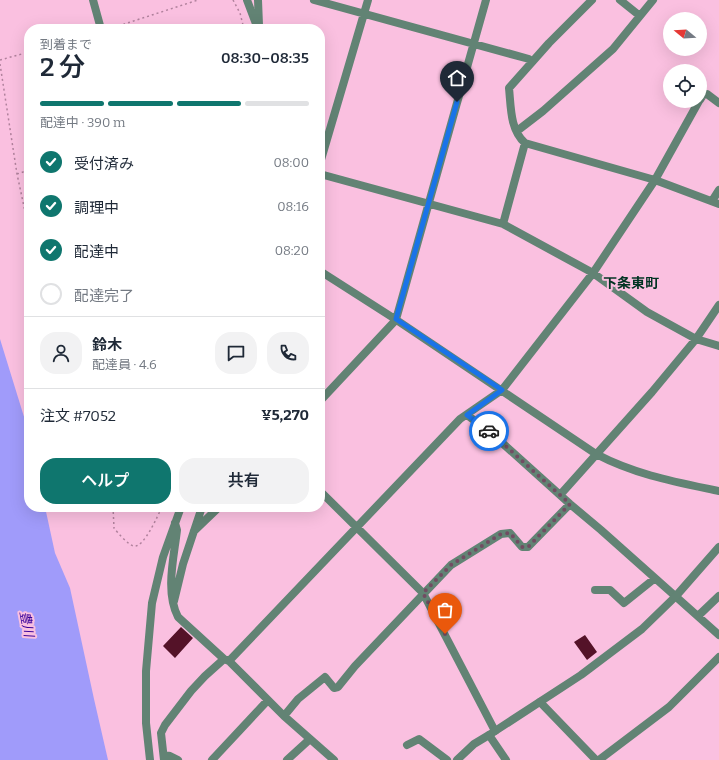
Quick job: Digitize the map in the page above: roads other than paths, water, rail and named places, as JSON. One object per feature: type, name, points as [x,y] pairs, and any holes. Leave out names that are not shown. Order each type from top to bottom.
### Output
[{"type":"street","points":[[93,0],[100,24]]},
{"type":"street","points":[[247,0],[257,24]]},
{"type":"street","points":[[258,0],[259,24]]},
{"type":"street","points":[[314,0],[532,62]]},
{"type":"street","points":[[325,146],[368,0]]},
{"type":"street","points":[[325,396],[396,319],[486,0]]},
{"type":"street","points":[[592,0],[509,88],[512,119],[517,131],[525,143],[655,180],[716,202],[719,190]]},
{"type":"street","points":[[620,0],[640,16]]},
{"type":"street","points":[[517,131],[543,111],[613,49],[653,0]]},
{"type":"street","points":[[707,94],[719,103]]},
{"type":"street","points":[[178,760],[170,756],[164,758],[161,733],[165,725],[191,691],[205,676],[226,660],[357,527],[460,419],[502,390],[593,273],[655,180],[696,108]]},
{"type":"street","points":[[503,224],[525,143]]},
{"type":"street","points":[[325,175],[503,224],[593,273],[647,312],[696,339],[719,346]]},
{"type":"street","points":[[325,274],[396,319],[596,454],[636,472],[719,492]]},
{"type":"street","points":[[560,495],[652,392],[696,339],[719,305]]},
{"type":"street","points":[[467,415],[490,432],[719,635]]},
{"type":"street","points":[[325,496],[423,593],[506,760]]},
{"type":"street","points":[[284,716],[298,699],[325,677],[334,688],[338,687],[355,666],[451,565],[501,534],[510,533],[522,547],[528,547],[570,504]]},
{"type":"street","points":[[150,760],[146,723],[146,671],[152,603],[163,557],[179,512]]},
{"type":"street","points":[[173,606],[183,564],[200,512]]},
{"type":"street","points":[[194,532],[214,512]]},
{"type":"street","points":[[175,523],[178,530],[171,588],[173,606],[178,617],[226,660],[284,716],[334,760]]},
{"type":"street","points":[[457,760],[474,744],[581,674],[642,629],[676,596],[719,547]]},
{"type":"street","points":[[595,590],[610,590],[624,603],[654,578]]},
{"type":"street","points":[[698,616],[719,596]]},
{"type":"street","points":[[540,702],[597,760],[669,706],[719,658]]},
{"type":"street","points":[[212,760],[268,700]]},
{"type":"street","points":[[287,760],[310,739]]},
{"type":"street","points":[[407,745],[419,739],[447,760]]},
{"type":"water","name":"豊川","points":[[0,339],[24,417],[24,512],[46,512],[55,553],[70,588],[108,760],[0,760]]},
{"type":"district","name":"下条東町","points":[[631,283]]}]
